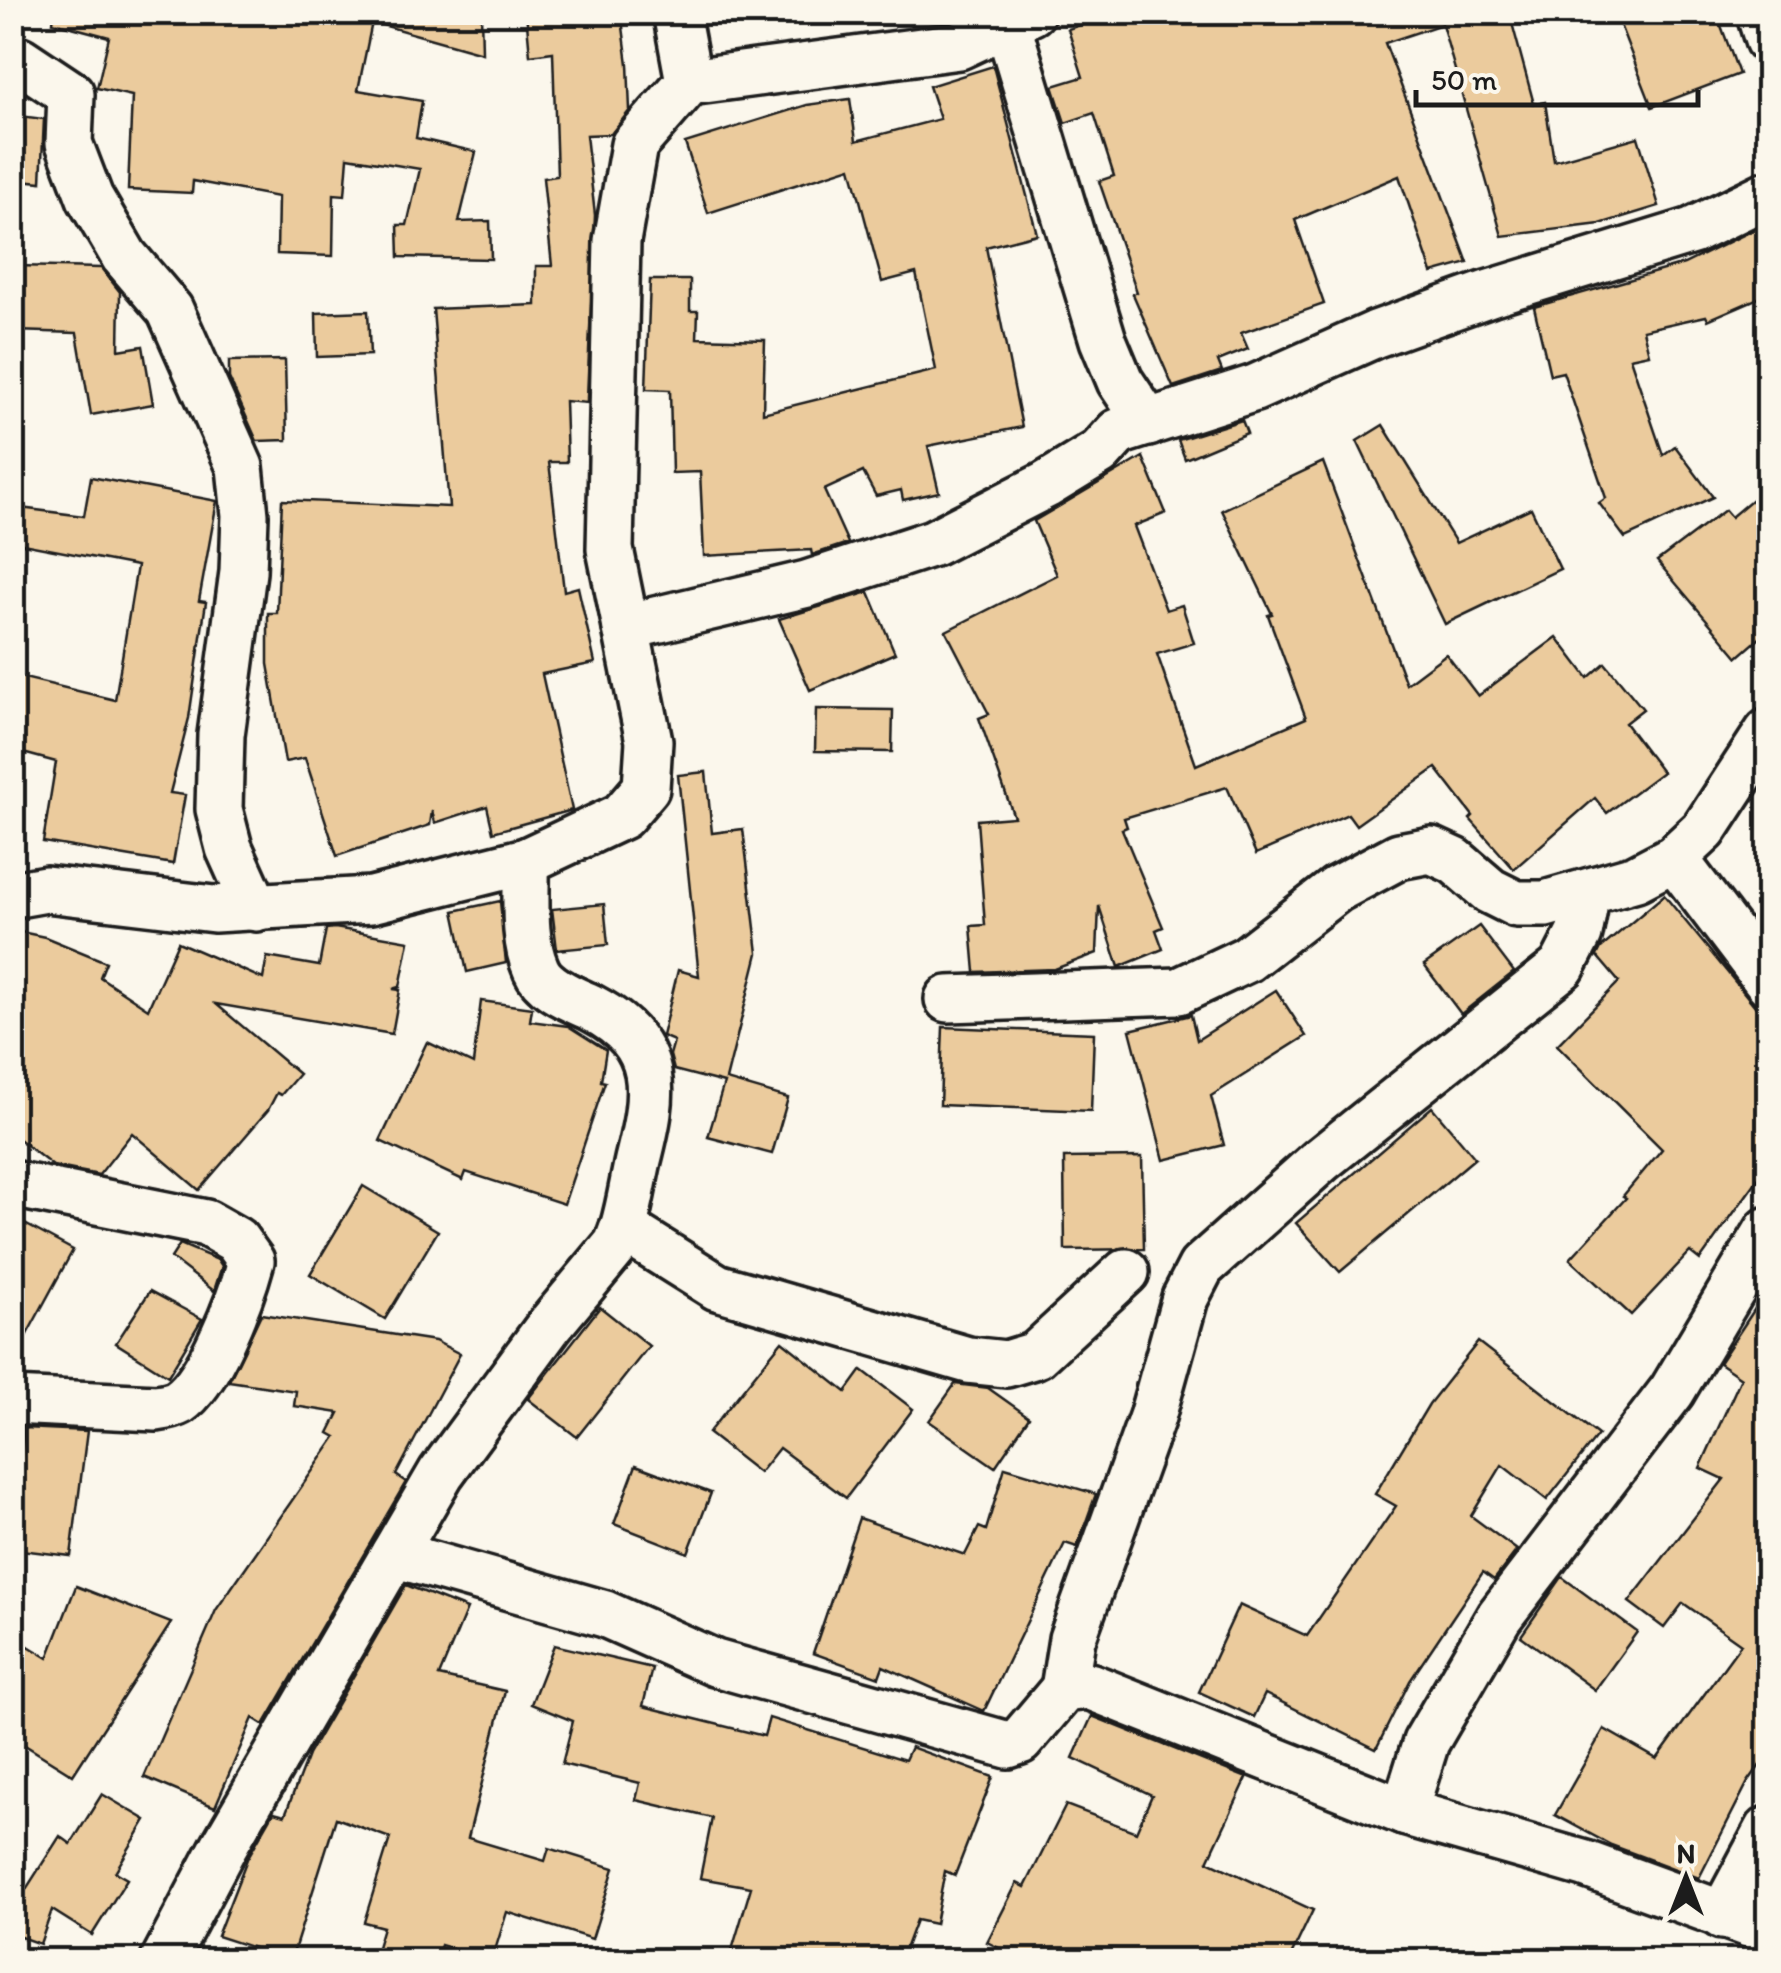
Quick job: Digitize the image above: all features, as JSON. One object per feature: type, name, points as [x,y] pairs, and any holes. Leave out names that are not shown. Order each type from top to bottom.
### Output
[{"type":"street","points":[[676,12],[689,82]]},
{"type":"street","points":[[1759,12],[1768,40]]},
{"type":"street","points":[[12,895],[46,890],[214,909],[371,900],[526,862],[622,816],[646,788],[649,741],[610,550],[617,241],[634,145],[689,82],[959,46],[1020,19],[1103,340],[1120,381],[1148,423]]},
{"type":"street","points":[[12,60],[20,60],[71,94],[70,143],[90,198],[124,256],[170,310],[240,467],[245,515],[244,572],[221,735],[219,809],[229,848],[256,908]]},
{"type":"street","points":[[626,627],[807,584],[933,542],[1046,485],[1100,452],[1118,432],[1255,388],[1376,334],[1490,293],[1692,231],[1768,194]]},
{"type":"street","points":[[948,999],[1180,991],[1247,959],[1337,889],[1400,856],[1430,850],[1455,861],[1490,891],[1516,904],[1546,904],[1636,878],[1674,858],[1704,830],[1768,732]]},
{"type":"street","points":[[1674,858],[1768,982]]},
{"type":"street","points":[[164,1960],[224,1846],[441,1474],[549,1326],[617,1244],[651,1107],[650,1071],[641,1050],[604,1014],[554,989],[536,972],[529,939],[526,862]]},
{"type":"street","points":[[394,1554],[605,1614],[715,1663],[1008,1745],[1020,1740],[1064,1689],[1072,1639],[1152,1417],[1185,1298],[1201,1267],[1307,1172],[1562,967],[1579,934],[1587,893]]},
{"type":"street","points":[[12,1184],[206,1223],[236,1240],[251,1261],[243,1291],[197,1385],[176,1404],[141,1408],[12,1401]]},
{"type":"street","points":[[622,1228],[717,1287],[968,1360],[1006,1364],[1036,1354],[1126,1272]]},
{"type":"street","points":[[1404,1812],[1426,1742],[1499,1617],[1672,1391],[1768,1230]]},
{"type":"street","points":[[1064,1689],[1089,1686],[1404,1812],[1585,1864],[1768,1931]]},
{"type":"street","points":[[1722,1916],[1768,1830]]},
{"type":"building","points":[[54,12],[481,12],[482,53],[372,22],[358,90],[422,101],[416,138],[476,152],[459,222],[490,221],[491,259],[399,257],[398,225],[407,225],[420,169],[348,157],[345,195],[334,194],[333,256],[277,254],[278,197],[193,181],[192,193],[128,190],[132,96],[97,88],[109,37],[53,22]]},
{"type":"building","points":[[526,12],[621,12],[628,64],[630,110],[611,134],[586,135],[595,215],[587,403],[565,401],[567,462],[549,462],[564,591],[578,587],[595,663],[542,674],[572,810],[493,832],[487,806],[435,823],[432,811],[430,825],[337,856],[305,758],[285,762],[268,664],[268,613],[277,613],[282,500],[449,507],[433,309],[536,305],[536,266],[552,266],[543,178],[557,176],[553,52],[530,55]]},
{"type":"building","points":[[1119,12],[1509,12],[1534,104],[1545,102],[1554,161],[1638,137],[1659,206],[1600,224],[1502,236],[1442,24],[1385,43],[1468,263],[1432,273],[1399,176],[1295,220],[1324,304],[1241,333],[1248,349],[1218,361],[1222,371],[1173,387],[1133,294],[1137,292],[1099,181],[1114,176],[1094,113],[1065,123],[1053,86],[1083,77],[1068,29]]},
{"type":"building","points":[[1615,12],[1716,12],[1739,74],[1652,107]]},
{"type":"building","points":[[993,66],[1037,234],[986,247],[1022,427],[928,446],[939,492],[903,500],[901,490],[876,496],[863,472],[824,490],[848,543],[812,555],[811,550],[704,556],[700,472],[672,473],[670,390],[646,389],[650,280],[690,280],[690,311],[698,311],[697,338],[765,340],[763,413],[936,370],[916,273],[882,282],[851,167],[708,213],[685,143],[807,105],[850,99],[856,141],[940,119],[929,86]]},
{"type":"building","points":[[12,115],[44,119],[41,182],[12,179]]},
{"type":"building","points":[[1768,223],[1768,294],[1708,320],[1706,316],[1643,330],[1649,354],[1630,358],[1663,455],[1675,446],[1713,497],[1625,538],[1599,503],[1606,498],[1563,372],[1550,375],[1534,307],[1684,264]]},
{"type":"building","points":[[16,266],[101,268],[120,292],[119,350],[143,346],[153,404],[91,415],[77,333],[15,331]]},
{"type":"building","points":[[368,311],[370,355],[317,357],[316,313]]},
{"type":"building","points":[[285,360],[287,440],[257,441],[229,378],[229,361]]},
{"type":"building","points":[[1242,420],[1247,433],[1185,459],[1178,440]]},
{"type":"building","points":[[1383,425],[1456,543],[1531,508],[1560,569],[1445,624],[1357,441]]},
{"type":"building","points":[[1143,457],[1166,513],[1134,526],[1166,610],[1182,605],[1194,643],[1157,654],[1196,765],[1306,718],[1268,615],[1272,614],[1222,510],[1323,462],[1406,684],[1446,654],[1478,696],[1557,637],[1588,678],[1605,663],[1643,709],[1625,723],[1662,772],[1607,813],[1595,798],[1514,869],[1470,819],[1473,816],[1436,768],[1356,825],[1348,814],[1256,854],[1227,787],[1124,818],[1127,827],[1122,829],[1163,927],[1156,930],[1163,949],[1119,967],[1099,906],[1097,953],[1055,969],[975,972],[971,926],[985,925],[977,820],[1014,817],[979,718],[989,714],[946,631],[1057,575],[1034,521]]},
{"type":"building","points":[[91,477],[217,501],[199,601],[206,602],[189,718],[170,793],[185,795],[173,864],[43,842],[56,762],[12,750],[12,675],[115,700],[137,566],[12,542],[12,507],[84,516]]},
{"type":"building","points":[[1768,486],[1768,631],[1738,657],[1657,561],[1725,510],[1731,517]]},
{"type":"building","points":[[869,592],[895,653],[810,690],[779,619]]},
{"type":"building","points":[[816,709],[893,710],[892,752],[815,751]]},
{"type":"building","points":[[706,772],[712,833],[743,829],[758,953],[726,1080],[788,1098],[772,1154],[708,1137],[724,1083],[674,1070],[670,1055],[674,1041],[662,1036],[678,970],[699,976],[678,775]]},
{"type":"building","points":[[1664,895],[1768,1022],[1768,1165],[1700,1260],[1690,1252],[1631,1315],[1570,1259],[1626,1198],[1623,1196],[1662,1149],[1557,1045],[1619,982],[1597,956],[1601,948]]},
{"type":"building","points":[[500,901],[506,963],[467,972],[454,911]]},
{"type":"building","points":[[604,904],[608,945],[557,950],[552,909]]},
{"type":"building","points":[[1479,926],[1514,972],[1461,1014],[1424,965]]},
{"type":"building","points":[[326,929],[409,941],[400,987],[393,989],[400,990],[392,1034],[216,1004],[299,1074],[281,1095],[277,1093],[268,1110],[199,1190],[132,1133],[99,1175],[53,1166],[12,1134],[12,930],[45,937],[106,962],[100,977],[148,1009],[178,942],[263,979],[267,957],[319,966]]},
{"type":"building","points":[[1276,990],[1306,1036],[1211,1096],[1224,1145],[1164,1160],[1130,1030],[1191,1015],[1197,1040]]},
{"type":"building","points":[[481,1001],[532,1008],[530,1021],[568,1026],[606,1050],[601,1081],[605,1082],[564,1204],[466,1172],[463,1180],[380,1141],[427,1042],[473,1064]]},
{"type":"building","points":[[943,1027],[1094,1033],[1091,1111],[940,1105]]},
{"type":"building","points":[[1432,1107],[1475,1158],[1340,1272],[1296,1223]]},
{"type":"building","points":[[1142,1157],[1144,1249],[1065,1250],[1064,1158]]},
{"type":"building","points":[[363,1186],[438,1231],[385,1319],[310,1274]]},
{"type":"building","points":[[12,1217],[73,1250],[12,1362]]},
{"type":"building","points":[[180,1244],[218,1260],[222,1266],[214,1291],[171,1258]]},
{"type":"building","points":[[1768,1289],[1768,1754],[1748,1782],[1699,1878],[1611,1845],[1555,1815],[1604,1729],[1657,1759],[1741,1644],[1683,1603],[1664,1628],[1629,1602],[1724,1479],[1700,1468],[1741,1378],[1719,1363]]},
{"type":"building","points":[[150,1291],[202,1319],[168,1376],[116,1343]]},
{"type":"building","points":[[600,1307],[649,1346],[577,1437],[528,1399]]},
{"type":"building","points":[[261,1314],[435,1341],[460,1354],[396,1475],[406,1482],[264,1725],[253,1718],[215,1807],[144,1777],[216,1610],[336,1437],[329,1433],[339,1413],[294,1406],[296,1391],[229,1381]]},
{"type":"building","points":[[782,1341],[846,1392],[862,1370],[913,1409],[846,1498],[779,1448],[759,1473],[708,1433]]},
{"type":"building","points":[[1478,1342],[1598,1435],[1547,1500],[1502,1465],[1471,1516],[1517,1550],[1494,1580],[1483,1572],[1410,1681],[1376,1749],[1265,1694],[1254,1717],[1199,1692],[1239,1605],[1307,1636],[1396,1506],[1375,1494],[1429,1404]]},
{"type":"building","points":[[955,1384],[988,1388],[1029,1417],[995,1467],[929,1421]]},
{"type":"building","points":[[24,1428],[87,1431],[71,1556],[12,1549]]},
{"type":"building","points":[[636,1465],[711,1493],[688,1553],[614,1524]]},
{"type":"building","points":[[1005,1467],[1096,1494],[1077,1547],[1065,1543],[984,1711],[883,1666],[879,1677],[813,1653],[859,1518],[965,1555],[979,1527],[986,1530]]},
{"type":"building","points":[[1562,1577],[1637,1632],[1595,1690],[1521,1636]]},
{"type":"building","points":[[406,1585],[467,1609],[439,1676],[505,1691],[468,1838],[545,1861],[549,1848],[614,1868],[592,1939],[507,1912],[492,1960],[441,1945],[436,1960],[396,1960],[375,1954],[383,1927],[364,1922],[390,1838],[336,1818],[291,1960],[217,1936],[247,1859],[274,1812],[285,1815],[308,1755]]},
{"type":"building","points":[[76,1586],[171,1623],[73,1775],[12,1737],[12,1636],[48,1658]]},
{"type":"building","points":[[554,1645],[652,1668],[643,1706],[764,1736],[769,1718],[905,1760],[911,1747],[993,1777],[955,1875],[945,1871],[935,1924],[916,1920],[901,1960],[729,1960],[751,1887],[700,1878],[712,1818],[636,1800],[640,1783],[562,1764],[573,1721],[531,1704]]},
{"type":"building","points":[[1092,1716],[1247,1778],[1208,1861],[1313,1910],[1289,1960],[1023,1960],[987,1942],[1017,1883],[1025,1887],[1066,1805],[1136,1832],[1152,1795],[1073,1758]]},
{"type":"building","points":[[102,1794],[146,1820],[115,1872],[127,1879],[92,1935],[52,1910],[40,1944],[12,1934],[12,1911],[60,1836],[71,1844]]}]
